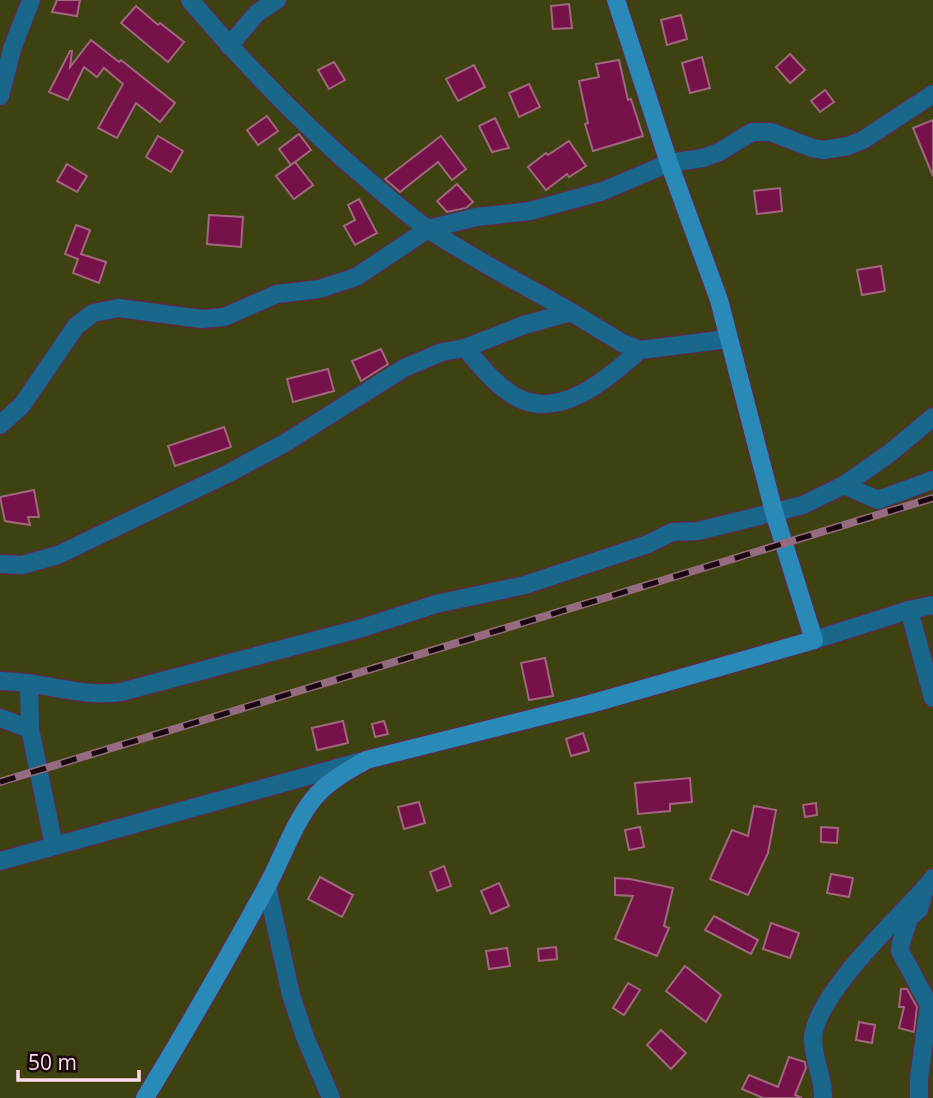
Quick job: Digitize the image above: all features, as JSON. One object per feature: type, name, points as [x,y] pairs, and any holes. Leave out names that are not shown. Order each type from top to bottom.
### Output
[{"type":"street","points":[[0,96],[12,48],[31,0]]},
{"type":"street","points":[[190,0],[229,46],[335,152],[428,229],[622,343],[640,350],[728,339]]},
{"type":"street","points":[[229,46],[257,13],[277,0]]},
{"type":"street","points":[[616,0],[670,163],[711,275],[774,512],[814,640]]},
{"type":"street","points":[[0,425],[22,405],[76,326],[93,313],[118,308],[202,319],[224,317],[277,295],[319,289],[356,276],[428,229],[476,217],[530,211],[603,191],[670,163],[703,158],[719,152],[744,136],[759,131],[771,132],[812,148],[837,149],[863,140],[933,94]]},
{"type":"street","points":[[0,564],[22,565],[58,555],[227,474],[285,443],[404,368],[442,352],[465,348],[524,325],[571,312]]},
{"type":"street","points":[[465,348],[514,396],[538,405],[562,401],[607,379],[640,350]]},
{"type":"street","points":[[0,681],[29,683],[96,695],[121,692],[362,628],[436,604],[526,585],[648,544],[673,532],[698,531],[803,506],[844,485],[890,453],[933,417]]},
{"type":"street","points":[[844,485],[878,500],[933,480]]},
{"type":"street","points":[[0,861],[366,760],[590,704],[933,605]]},
{"type":"street","points":[[909,610],[933,698]]},
{"type":"street","points":[[29,683],[30,729],[54,846]]},
{"type":"street","points":[[0,718],[30,729]]},
{"type":"street","points":[[145,1098],[191,1024],[314,798],[340,775],[366,760]]},
{"type":"street","points":[[823,1098],[824,1086],[816,1062],[813,1040],[819,1016],[842,981],[929,883]]},
{"type":"street","points":[[919,1098],[919,1078],[929,1005],[900,951],[909,918],[919,909],[929,883]]},
{"type":"street","points":[[267,886],[291,995],[304,1037],[331,1098]]},
{"type":"green space","points":[[0,0],[933,0],[933,1098],[0,1098]]},
{"type":"building","points":[[57,0],[80,0],[77,16],[52,12]]},
{"type":"building","points":[[569,4],[572,28],[553,29],[551,6]]},
{"type":"building","points":[[136,6],[184,42],[168,62],[121,23]]},
{"type":"building","points":[[681,15],[687,39],[667,45],[661,20]]},
{"type":"building","points":[[91,40],[175,103],[160,122],[136,103],[117,138],[98,128],[123,84],[104,68],[97,77],[84,67],[68,100],[49,92],[70,51],[70,67]]},
{"type":"building","points":[[790,54],[805,70],[790,83],[776,67]]},
{"type":"building","points":[[702,57],[710,88],[690,93],[682,63]]},
{"type":"building","points":[[619,60],[628,100],[631,99],[643,136],[593,151],[585,124],[588,123],[579,81],[599,77],[596,64]]},
{"type":"building","points":[[334,62],[345,80],[329,89],[318,70]]},
{"type":"building","points":[[474,65],[485,87],[458,101],[446,79]]},
{"type":"building","points":[[529,84],[540,107],[519,117],[509,93]]},
{"type":"building","points":[[825,90],[834,102],[820,112],[811,101]]},
{"type":"building","points":[[267,116],[278,131],[258,145],[247,130]]},
{"type":"building","points":[[495,118],[509,148],[492,152],[479,126]]},
{"type":"building","points":[[933,120],[933,176],[913,128]]},
{"type":"building","points":[[299,134],[311,150],[291,165],[279,149]]},
{"type":"building","points":[[158,136],[183,151],[171,172],[146,157]]},
{"type":"building","points":[[441,136],[466,169],[452,180],[438,162],[400,192],[385,179]]},
{"type":"building","points":[[569,141],[586,166],[569,177],[567,174],[546,190],[528,167],[546,153],[548,155]]},
{"type":"building","points":[[295,162],[313,185],[294,199],[276,176]]},
{"type":"building","points":[[67,164],[87,176],[77,192],[57,181]]},
{"type":"building","points":[[457,184],[473,202],[466,208],[447,212],[437,201]]},
{"type":"building","points":[[780,188],[782,211],[757,214],[754,191]]},
{"type":"building","points":[[359,199],[377,233],[355,245],[344,226],[355,220],[348,205]]},
{"type":"building","points":[[209,215],[243,217],[241,247],[207,244]]},
{"type":"building","points":[[76,225],[90,230],[81,254],[106,262],[99,283],[73,273],[78,259],[65,254]]},
{"type":"building","points":[[881,266],[885,291],[862,295],[857,270]]},
{"type":"building","points":[[381,349],[388,364],[361,381],[352,361]]},
{"type":"building","points":[[328,369],[334,391],[293,402],[287,379]]},
{"type":"building","points":[[224,427],[231,447],[175,466],[168,446]]},
{"type":"building","points":[[34,490],[39,517],[28,517],[30,525],[5,521],[0,497]]},
{"type":"building","points":[[545,658],[553,696],[529,700],[521,663]]},
{"type":"building","points":[[343,721],[348,743],[317,750],[312,728]]},
{"type":"building","points":[[384,721],[388,734],[375,737],[372,724]]},
{"type":"building","points":[[583,733],[589,751],[571,756],[566,739]]},
{"type":"building","points":[[690,778],[692,802],[670,804],[670,811],[638,814],[635,783]]},
{"type":"building","points":[[419,802],[425,823],[404,829],[398,807]]},
{"type":"building","points":[[816,803],[817,815],[805,817],[803,805]]},
{"type":"building","points":[[754,806],[776,810],[768,853],[748,895],[710,879],[732,830],[748,836]]},
{"type":"building","points":[[640,827],[644,847],[629,850],[625,830]]},
{"type":"building","points":[[821,827],[838,828],[837,843],[821,842]]},
{"type":"building","points":[[444,866],[451,886],[437,891],[430,872]]},
{"type":"building","points":[[831,874],[853,878],[849,897],[827,893]]},
{"type":"building","points":[[320,877],[353,895],[342,917],[308,899]]},
{"type":"building","points":[[615,878],[673,888],[664,926],[669,928],[657,956],[615,939],[633,896],[615,895]]},
{"type":"building","points":[[499,883],[509,906],[491,914],[481,891]]},
{"type":"building","points":[[714,916],[758,940],[751,954],[705,930]]},
{"type":"building","points":[[771,923],[799,933],[790,958],[763,949]]},
{"type":"building","points":[[556,947],[557,959],[539,961],[538,949]]},
{"type":"building","points":[[507,948],[510,966],[489,969],[486,951]]},
{"type":"building","points":[[685,966],[721,995],[706,1022],[666,991]]},
{"type":"building","points":[[628,983],[640,990],[624,1015],[613,1008]]},
{"type":"building","points":[[901,989],[907,989],[917,1007],[914,1032],[899,1028],[904,1007],[899,1007]]},
{"type":"building","points":[[859,1022],[875,1025],[872,1043],[856,1040]]},
{"type":"building","points":[[661,1030],[686,1053],[671,1069],[647,1045]]},
{"type":"building","points":[[789,1057],[805,1062],[806,1068],[795,1095],[802,1098],[763,1098],[742,1089],[749,1075],[778,1087]]},
{"type":"railway","points":[[0,782],[933,498]]}]
